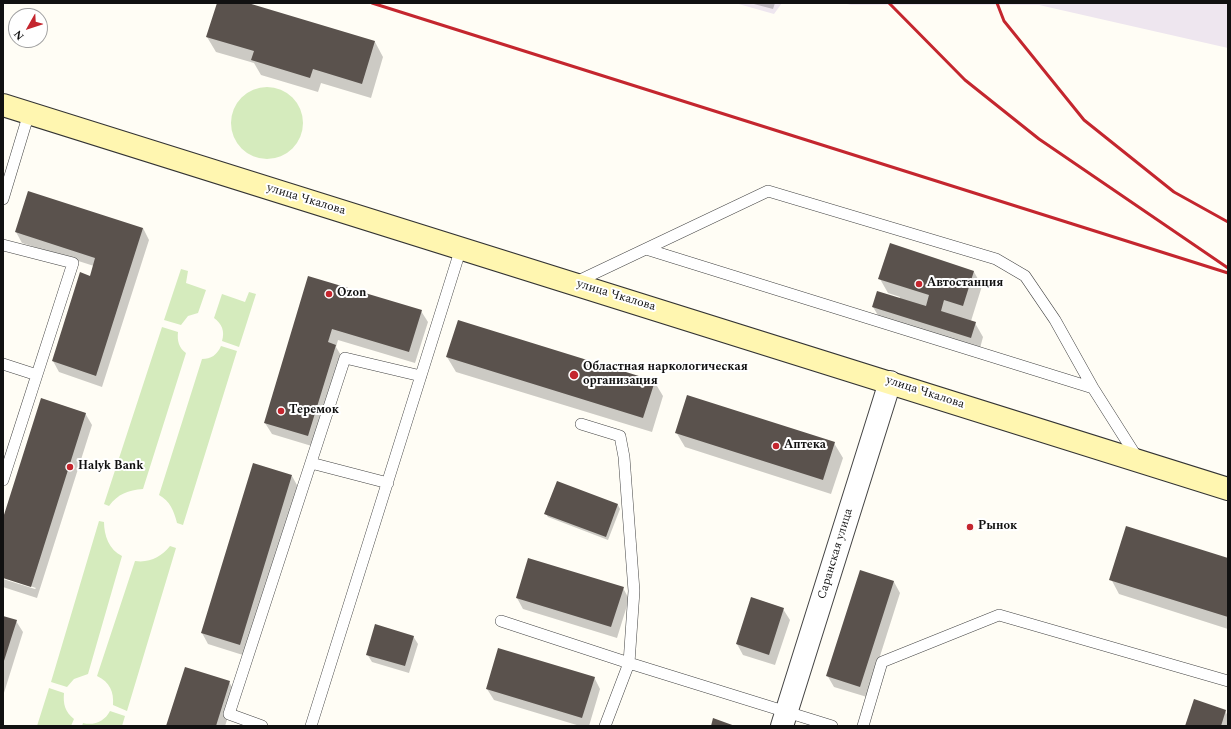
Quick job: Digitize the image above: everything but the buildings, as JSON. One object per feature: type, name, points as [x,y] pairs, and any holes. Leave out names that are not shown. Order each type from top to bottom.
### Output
[{"type":"main road","name":"улица Чкалова","points":[[3,105],[1228,489]]},
{"type":"street","name":"Саранская улица","points":[[784,719],[890,382]]},
{"type":"lane","points":[[3,199],[29,113]]},
{"type":"lane","points":[[574,283],[768,191],[996,259],[1025,276],[1055,320],[1093,388],[1139,461]]},
{"type":"lane","points":[[3,245],[73,263],[3,480]]},
{"type":"lane","points":[[311,726],[461,248]]},
{"type":"lane","points":[[646,249],[1093,388]]},
{"type":"lane","points":[[262,726],[229,714],[345,358],[421,376]]},
{"type":"lane","points":[[3,364],[37,375]]},
{"type":"lane","points":[[581,424],[620,436],[624,457],[634,591],[629,663],[605,726]]},
{"type":"lane","points":[[311,463],[388,483]]},
{"type":"lane","points":[[863,726],[882,662],[998,615],[1228,681]]},
{"type":"lane","points":[[501,621],[629,663],[784,719],[832,726]]},
{"type":"shaded area","points":[[735,3],[782,3],[774,14]]},
{"type":"shaded area","points":[[843,3],[1228,3],[1228,48],[1039,5],[851,5]]},
{"type":"green space","points":[[267,87],[287,93],[297,103],[303,123],[297,143],[287,153],[267,159],[247,153],[237,143],[231,123],[237,103],[247,93]]},
{"type":"green space","points":[[181,269],[188,271],[186,283],[206,290],[198,313],[188,316],[181,325],[164,320]]},
{"type":"green space","points":[[249,292],[256,294],[239,347],[222,341],[222,328],[214,318],[222,294],[245,302]]},
{"type":"green space","points":[[162,327],[178,332],[179,344],[186,353],[143,489],[124,493],[116,498],[109,506],[104,504]]},
{"type":"green space","points":[[221,346],[237,351],[183,525],[177,523],[171,507],[163,497],[159,495],[202,359],[213,356],[218,352]]},
{"type":"green space","points":[[99,521],[104,522],[108,542],[117,553],[122,556],[88,674],[74,679],[67,687],[51,682]]},
{"type":"green space","points":[[170,546],[176,548],[127,711],[113,705],[113,696],[108,684],[97,676],[135,561],[146,561],[155,558]]},
{"type":"green space","points":[[49,688],[64,693],[65,708],[68,714],[74,719],[71,726],[37,726]]},
{"type":"green space","points":[[110,711],[125,716],[122,726],[82,726],[83,723],[91,724],[99,722],[108,715]]},
{"type":"railway","points":[[372,3],[1228,273]]},
{"type":"railway","points":[[889,3],[965,80],[1039,139],[1228,268]]},
{"type":"railway","points":[[997,3],[1004,21],[1084,120],[1174,192],[1228,222]]},
{"type":"place","name":"Автостанция","points":[[919,284]]},
{"type":"place","name":"Ozon","points":[[329,294]]},
{"type":"place","name":"Областная наркологическая организация","points":[[574,375]]},
{"type":"place","name":"Теремок","points":[[281,411]]},
{"type":"place","name":"Аптека","points":[[776,446]]},
{"type":"place","name":"Halyk Bank","points":[[70,467]]},
{"type":"place","name":"Рынок","points":[[970,527]]}]
